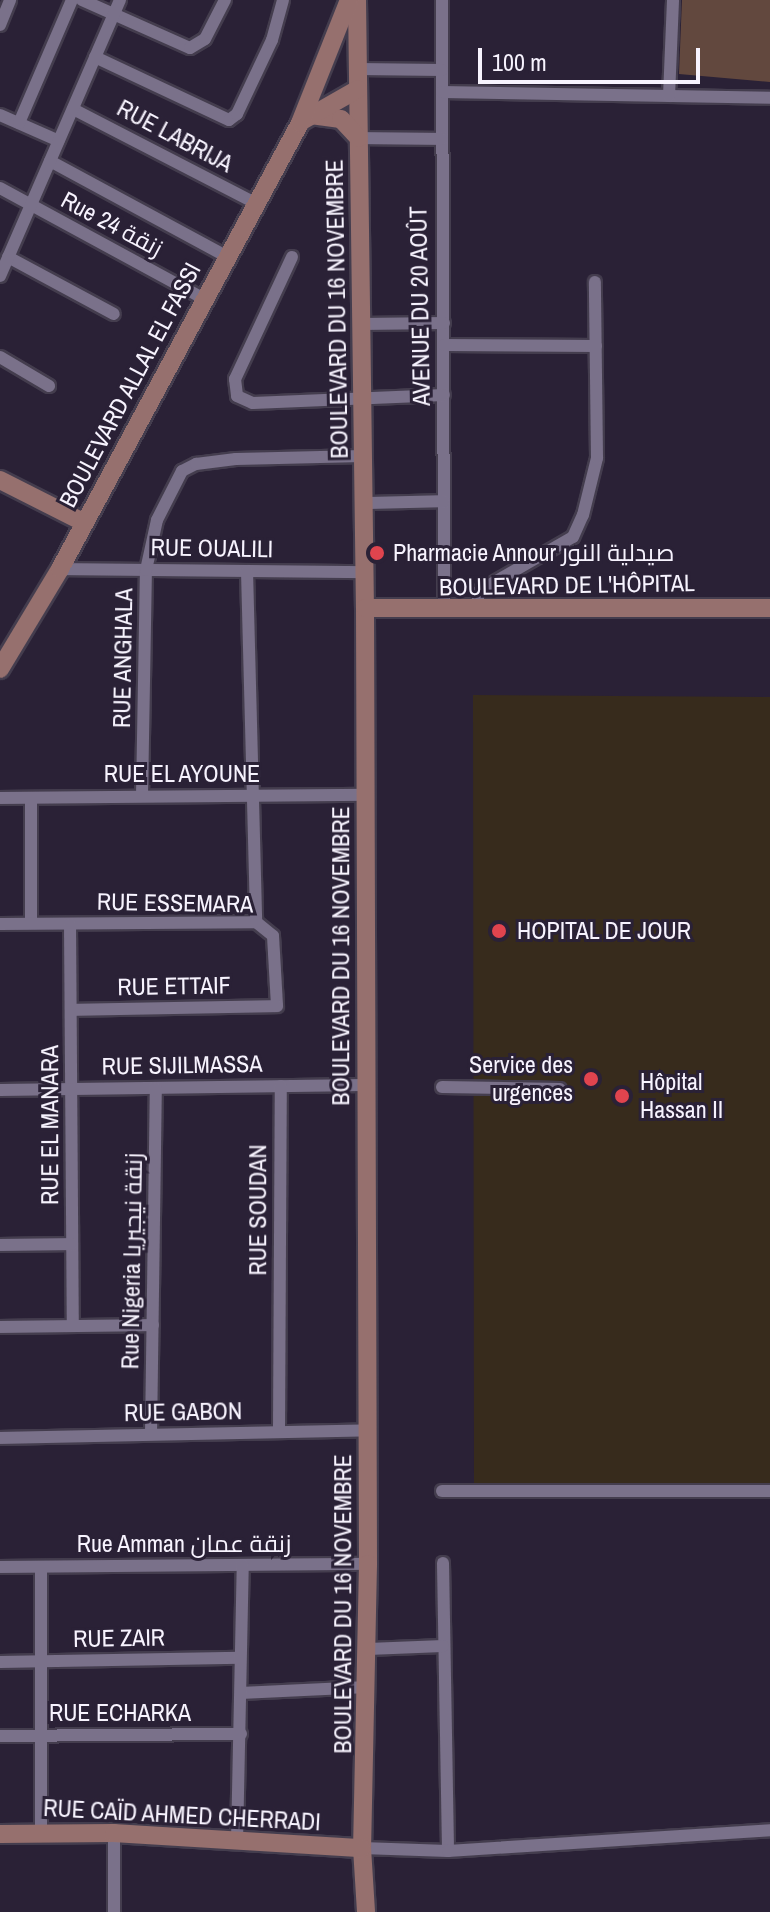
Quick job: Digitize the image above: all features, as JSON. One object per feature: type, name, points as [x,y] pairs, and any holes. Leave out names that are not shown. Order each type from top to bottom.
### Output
[{"type":"street","points":[[0,25],[10,0]]},
{"type":"street","points":[[19,123],[72,0]]},
{"type":"street","points":[[82,0],[118,6],[190,48],[205,39],[225,0]]},
{"type":"street","points":[[95,57],[229,120],[237,114],[272,40],[283,0]]},
{"type":"street","name":"BOULEVARD ALLAL EL FASSI","points":[[2,663],[60,569],[203,298],[305,119],[349,0]]},
{"type":"street","name":"BOULEVARD DU 16 NOVEMBRE","points":[[357,0],[365,572],[368,1649],[362,1848],[366,1912]]},
{"type":"street","name":"AVENUE DU 20 AOÛT","points":[[442,0],[444,611]]},
{"type":"street","points":[[669,96],[673,0]]},
{"type":"street","points":[[0,276],[118,6]]},
{"type":"street","points":[[322,76],[358,69],[442,70]]},
{"type":"street","points":[[305,119],[358,89]]},
{"type":"street","points":[[442,92],[770,98]]},
{"type":"street","name":"RUE LABRIJA","points":[[73,109],[255,203]]},
{"type":"street","points":[[0,115],[59,141]]},
{"type":"street","points":[[305,119],[341,119],[359,138],[442,139]]},
{"type":"street","points":[[50,161],[226,256]]},
{"type":"street","name":"Rue 24 زنقة","points":[[0,188],[203,298]]},
{"type":"street","points":[[8,257],[114,314]]},
{"type":"street","points":[[292,257],[235,379],[237,396],[253,403],[444,395]]},
{"type":"street","points":[[476,611],[479,591],[573,537],[583,515],[597,458],[595,282]]},
{"type":"street","points":[[361,324],[444,323]]},
{"type":"street","points":[[444,345],[596,346]]},
{"type":"street","points":[[0,357],[49,386]]},
{"type":"street","name":"RUE ANGHALA","points":[[142,796],[146,570],[164,503],[189,466],[236,459],[363,456]]},
{"type":"street","points":[[0,480],[83,522]]},
{"type":"street","points":[[364,503],[444,501]]},
{"type":"street","name":"RUE OUALILI","points":[[60,569],[365,572]]},
{"type":"street","points":[[247,571],[256,922]]},
{"type":"street","name":"BOULEVARD DE L'HÔPITAL","points":[[365,608],[476,611],[770,608]]},
{"type":"street","name":"RUE EL AYOUNE","points":[[0,798],[364,795]]},
{"type":"street","points":[[31,798],[31,923]]},
{"type":"street","name":"RUE ESSEMARA","points":[[0,924],[256,922],[269,930],[275,943],[277,1006]]},
{"type":"street","name":"RUE EL MANARA","points":[[70,924],[73,1326]]},
{"type":"street","name":"RUE ETTAIF","points":[[71,1010],[277,1006]]},
{"type":"street","name":"RUE SIJILMASSA","points":[[0,1090],[365,1085]]},
{"type":"street","name":"RUE SOUDAN","points":[[279,1431],[281,1086]]},
{"type":"street","points":[[442,1087],[560,1089]]},
{"type":"street","name":"Rue Nigeria زنقة نيجيريا","points":[[151,1434],[156,1088]]},
{"type":"street","points":[[0,1245],[72,1244]]},
{"type":"street","points":[[0,1327],[153,1325]]},
{"type":"street","name":"RUE GABON","points":[[0,1438],[367,1430]]},
{"type":"street","points":[[442,1491],[770,1491]]},
{"type":"street","points":[[443,1563],[448,1851]]},
{"type":"street","name":"Rue Amman زنقة عمان","points":[[0,1567],[368,1564]]},
{"type":"street","points":[[237,1841],[243,1565]]},
{"type":"street","points":[[41,1567],[41,1832]]},
{"type":"street","points":[[368,1649],[443,1646]]},
{"type":"street","name":"RUE ZAIR","points":[[0,1662],[240,1658]]},
{"type":"street","points":[[241,1693],[367,1687]]},
{"type":"street","name":"RUE ECHARKA","points":[[0,1736],[241,1734]]},
{"type":"street","points":[[362,1848],[448,1851],[770,1830]]},
{"type":"street","points":[[114,1833],[114,1912]]},
{"type":"street","name":"RUE CAÏD AHMED CHERRADI","points":[[0,1834],[114,1833],[362,1848]]},
{"type":"shaded area","name":"Hôpital Hassan II","points":[[473,695],[770,697],[770,1498],[474,1495]]},
{"type":"building","points":[[682,0],[770,0],[770,82],[679,74]]},
{"type":"place","name":"Pharmacie Annour صيدلية النور","points":[[377,553]]},
{"type":"place","name":"HOPITAL DE JOUR","points":[[499,931]]},
{"type":"place","name":"Service des urgences","points":[[591,1079]]},
{"type":"place","name":"Hôpital Hassan II","points":[[622,1096]]}]
